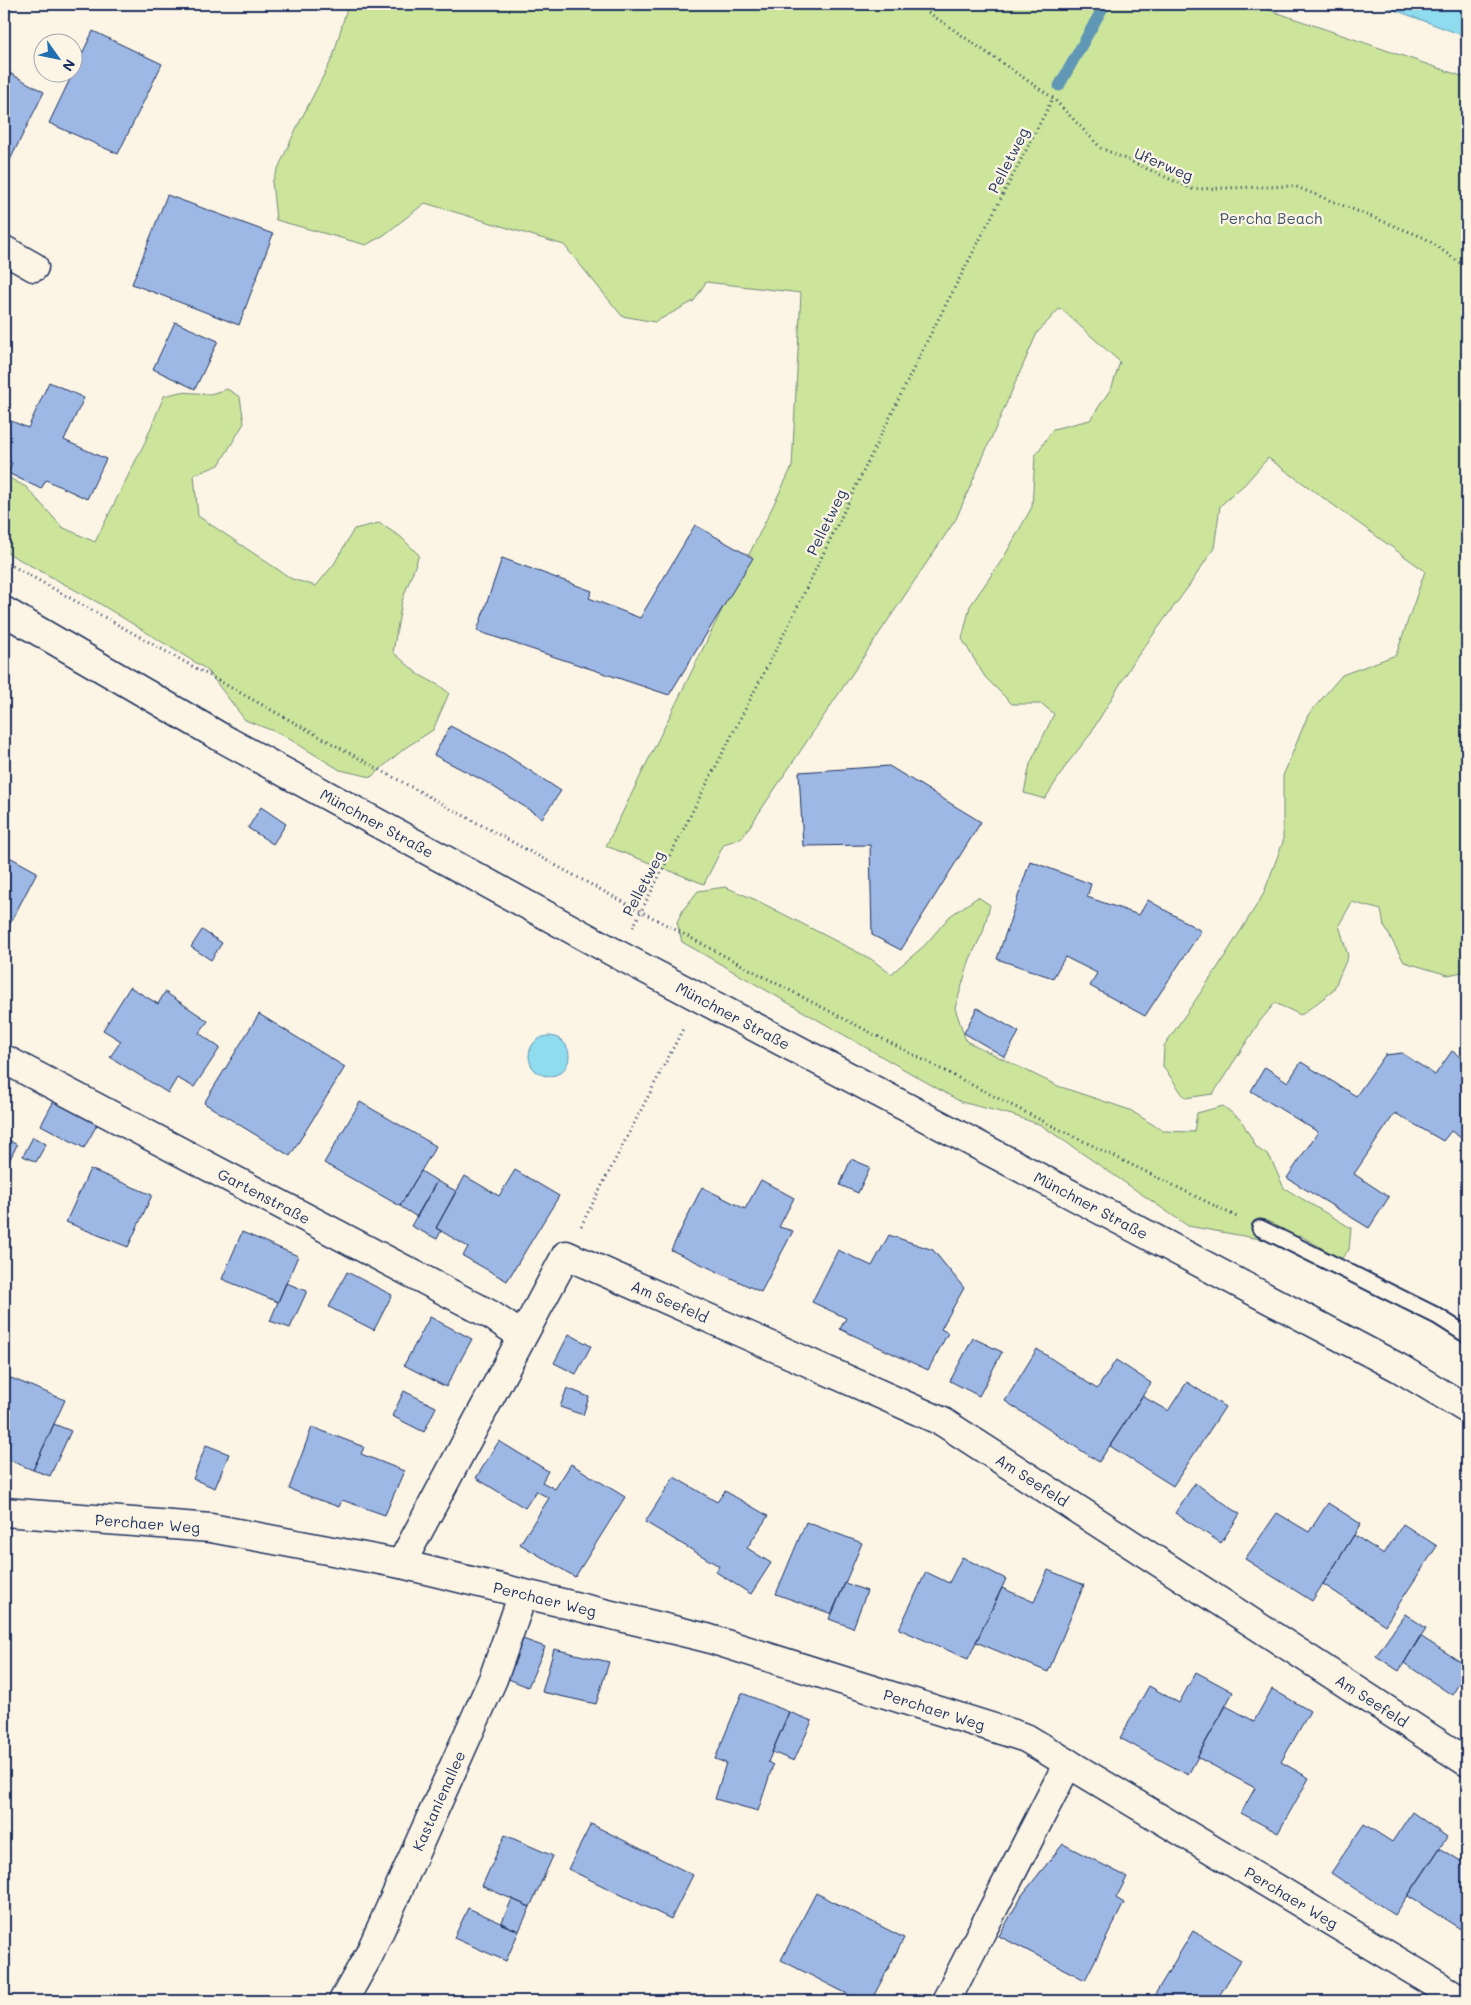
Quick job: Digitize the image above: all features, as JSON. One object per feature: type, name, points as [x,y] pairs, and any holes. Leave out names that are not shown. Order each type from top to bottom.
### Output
[{"type":"street","points":[[4,250],[34,266]]},
{"type":"street","name":"Münchner Straße","points":[[4,611],[222,738],[617,954],[1399,1368],[1467,1410]]},
{"type":"street","name":"Gartenstraße","points":[[4,1059],[482,1310],[522,1336]]},
{"type":"street","points":[[401,1564],[566,1255]]},
{"type":"street","name":"Am Seefeld","points":[[566,1255],[943,1422],[1467,1762]]},
{"type":"street","name":"Perchaer Weg","points":[[4,1512],[211,1528],[401,1564],[707,1638],[1026,1738],[1464,2001]]},
{"type":"street","name":"Kastanienallee","points":[[343,2001],[369,1955],[493,1679],[523,1594]]},
{"type":"street","points":[[946,2001],[1068,1763]]},
{"type":"lane","points":[[1260,1228],[1437,1316],[1467,1335]]},
{"type":"path","name":"Uferweg","points":[[916,4],[1052,98],[1101,148],[1192,189],[1294,186],[1425,238],[1467,268]]},
{"type":"path","name":"Pelletweg","points":[[617,954],[642,912],[786,630],[926,343],[1052,98]]},
{"type":"path","points":[[4,561],[262,706],[642,912],[1023,1111],[1260,1228]]},
{"type":"path","points":[[566,1255],[699,997]]},
{"type":"green space","name":"Percha Beach","points":[[348,4],[1252,4],[1467,78],[1467,971],[1448,975],[1404,962],[1384,926],[1381,910],[1352,902],[1339,925],[1348,956],[1333,991],[1301,1015],[1275,1003],[1260,1021],[1213,1094],[1185,1098],[1163,1066],[1164,1046],[1216,970],[1263,895],[1283,842],[1283,776],[1308,715],[1342,675],[1396,655],[1425,571],[1268,458],[1245,484],[1220,506],[1214,548],[1134,661],[1089,736],[1067,764],[1045,799],[1024,793],[1030,764],[1054,714],[1042,704],[1012,704],[985,677],[962,639],[970,606],[1004,557],[1032,507],[1035,456],[1053,429],[1090,420],[1112,387],[1120,362],[1060,308],[1037,333],[956,519],[742,838],[724,844],[704,884],[606,846],[792,467],[801,293],[706,282],[694,301],[655,322],[622,316],[564,245],[425,203],[384,235],[366,245],[276,220],[272,182],[296,129],[333,57]]},
{"type":"green space","points":[[227,389],[240,397],[244,423],[219,465],[194,475],[198,516],[292,579],[316,586],[334,564],[354,529],[379,523],[401,537],[419,555],[402,601],[393,652],[418,674],[449,693],[433,730],[405,748],[371,777],[340,770],[281,734],[245,720],[206,669],[97,602],[4,551],[4,475],[26,487],[62,527],[95,542],[145,442],[164,396],[180,392],[210,394]]},
{"type":"green space","points":[[725,887],[754,899],[871,959],[891,974],[924,946],[950,916],[978,897],[990,905],[983,932],[970,959],[955,1008],[966,1041],[1058,1086],[1130,1110],[1163,1131],[1194,1132],[1197,1113],[1223,1106],[1241,1120],[1257,1148],[1270,1157],[1284,1188],[1351,1228],[1349,1250],[1341,1259],[1301,1236],[1271,1241],[1188,1226],[1041,1125],[1012,1115],[961,1102],[682,942],[677,922],[683,910],[698,891]]},
{"type":"water","points":[[1379,4],[1467,4],[1467,37]]},
{"type":"water","points":[[549,1036],[563,1042],[569,1056],[563,1070],[549,1076],[535,1070],[529,1056],[535,1042]]},
{"type":"building","points":[[93,31],[162,64],[118,154],[49,123],[69,82],[82,82],[82,54]]},
{"type":"building","points":[[4,70],[44,92],[4,172]]},
{"type":"building","points":[[167,195],[273,234],[239,325],[132,284]]},
{"type":"building","points":[[175,322],[218,341],[195,389],[153,369]]},
{"type":"building","points":[[49,382],[84,398],[64,440],[106,459],[87,499],[46,480],[41,489],[8,473],[12,463],[4,460],[4,418],[28,428]]},
{"type":"building","points":[[695,525],[753,558],[669,695],[477,631],[502,558],[592,591],[589,598],[640,618]]},
{"type":"building","points":[[450,726],[503,753],[561,791],[542,818],[486,782],[434,755]]},
{"type":"building","points":[[889,766],[981,822],[901,950],[872,935],[870,845],[803,846],[799,772]]},
{"type":"building","points":[[261,807],[286,824],[273,844],[248,828]]},
{"type":"building","points":[[4,854],[37,872],[4,935]]},
{"type":"building","points":[[1030,861],[1091,884],[1087,897],[1139,915],[1148,900],[1201,931],[1145,1016],[1090,986],[1097,973],[1065,957],[1053,978],[997,959]]},
{"type":"building","points":[[202,930],[222,943],[211,960],[191,947]]},
{"type":"building","points":[[130,987],[158,1004],[165,992],[208,1021],[199,1033],[220,1048],[194,1087],[177,1078],[168,1093],[110,1057],[121,1041],[103,1030]]},
{"type":"building","points":[[977,1008],[1019,1032],[1005,1057],[964,1033]]},
{"type":"building","points":[[259,1014],[345,1067],[290,1156],[204,1103]]},
{"type":"building","points":[[1452,1051],[1467,1062],[1467,1142],[1451,1131],[1443,1141],[1395,1113],[1354,1174],[1389,1197],[1369,1228],[1287,1178],[1318,1132],[1251,1091],[1265,1067],[1288,1082],[1301,1062],[1356,1096],[1385,1055],[1402,1053],[1435,1075]]},
{"type":"building","points":[[55,1099],[98,1123],[84,1148],[41,1125]]},
{"type":"building","points":[[360,1102],[436,1146],[400,1206],[324,1163]]},
{"type":"building","points":[[4,1137],[17,1145],[4,1171]]},
{"type":"building","points":[[33,1137],[46,1144],[36,1162],[23,1156]]},
{"type":"building","points":[[851,1159],[870,1167],[858,1193],[840,1185]]},
{"type":"building","points":[[90,1169],[152,1195],[128,1247],[66,1222]]},
{"type":"building","points":[[515,1170],[559,1196],[507,1281],[463,1256],[468,1247],[436,1228],[465,1176],[499,1196]]},
{"type":"building","points":[[421,1171],[437,1181],[417,1217],[400,1206]]},
{"type":"building","points":[[761,1180],[794,1198],[779,1227],[793,1231],[761,1292],[671,1250],[702,1187],[745,1209]]},
{"type":"building","points":[[437,1181],[456,1191],[436,1228],[441,1231],[437,1239],[411,1226]]},
{"type":"building","points":[[242,1232],[298,1256],[278,1302],[222,1279]]},
{"type":"building","points":[[889,1235],[933,1250],[964,1288],[941,1329],[948,1333],[928,1370],[840,1329],[846,1318],[812,1302],[838,1250],[872,1266]]},
{"type":"building","points":[[347,1272],[392,1295],[374,1330],[329,1307]]},
{"type":"building","points":[[286,1283],[307,1291],[290,1328],[270,1321]]},
{"type":"building","points":[[430,1317],[472,1339],[446,1387],[404,1365]]},
{"type":"building","points":[[569,1334],[591,1346],[576,1374],[554,1363]]},
{"type":"building","points":[[973,1338],[1002,1352],[979,1396],[950,1381]]},
{"type":"building","points":[[1037,1349],[1097,1389],[1116,1360],[1151,1383],[1099,1462],[1005,1401]]},
{"type":"building","points":[[11,1378],[65,1400],[33,1470],[4,1458],[4,1389]]},
{"type":"building","points":[[1187,1382],[1225,1407],[1173,1486],[1110,1446],[1142,1396],[1168,1411]]},
{"type":"building","points":[[567,1388],[589,1397],[583,1415],[560,1407]]},
{"type":"building","points":[[404,1391],[436,1407],[424,1432],[392,1416]]},
{"type":"building","points":[[54,1424],[71,1431],[50,1476],[33,1470]]},
{"type":"building","points":[[312,1427],[364,1447],[361,1454],[404,1471],[385,1515],[342,1500],[339,1507],[289,1489]]},
{"type":"building","points":[[499,1441],[548,1471],[542,1482],[555,1489],[571,1464],[625,1497],[575,1577],[520,1544],[549,1498],[536,1491],[525,1508],[476,1478]]},
{"type":"building","points":[[206,1445],[229,1454],[215,1488],[193,1479]]},
{"type":"building","points":[[674,1477],[717,1502],[725,1491],[768,1516],[747,1548],[771,1563],[751,1594],[716,1572],[719,1566],[645,1522]]},
{"type":"building","points":[[1195,1483],[1240,1514],[1221,1543],[1175,1513]]},
{"type":"building","points":[[1328,1503],[1361,1524],[1312,1601],[1245,1559],[1277,1513],[1309,1532]]},
{"type":"building","points":[[806,1522],[862,1543],[832,1614],[776,1594]]},
{"type":"building","points":[[1403,1524],[1437,1546],[1385,1625],[1323,1584],[1354,1535],[1384,1554]]},
{"type":"building","points":[[962,1557],[1006,1579],[968,1659],[899,1629],[926,1572],[949,1583]]},
{"type":"building","points":[[1048,1570],[1084,1585],[1048,1672],[976,1642],[1002,1588],[1034,1602]]},
{"type":"building","points":[[845,1583],[867,1591],[853,1628],[829,1619]]},
{"type":"building","points":[[1405,1614],[1426,1628],[1399,1671],[1376,1656]]},
{"type":"building","points":[[1420,1636],[1467,1666],[1467,1671],[1452,1695],[1404,1663]]},
{"type":"building","points":[[523,1639],[545,1647],[528,1687],[506,1678]]},
{"type":"building","points":[[554,1649],[609,1662],[596,1704],[542,1692]]},
{"type":"building","points":[[1196,1672],[1233,1692],[1188,1775],[1120,1738],[1149,1686],[1179,1703]]},
{"type":"building","points":[[1272,1689],[1310,1711],[1281,1762],[1309,1778],[1278,1833],[1241,1813],[1255,1788],[1197,1757],[1226,1706],[1254,1721]]},
{"type":"building","points":[[742,1693],[789,1712],[768,1762],[773,1765],[758,1811],[715,1799],[726,1763],[715,1759]]},
{"type":"building","points":[[789,1712],[812,1721],[794,1761],[772,1752]]},
{"type":"building","points":[[1412,1812],[1447,1837],[1395,1915],[1331,1873],[1364,1824],[1392,1842]]},
{"type":"building","points":[[591,1824],[693,1875],[671,1919],[568,1869]]},
{"type":"building","points":[[505,1835],[553,1856],[530,1907],[482,1886]]},
{"type":"building","points":[[1063,1844],[1127,1877],[1116,1898],[1124,1903],[1085,1980],[999,1936],[1022,1895]]},
{"type":"building","points":[[1440,1848],[1467,1865],[1467,1933],[1408,1896]]},
{"type":"building","points":[[816,1893],[904,1938],[871,2001],[861,2001],[781,1960]]},
{"type":"building","points":[[512,1899],[530,1907],[519,1931],[501,1924]]},
{"type":"building","points":[[468,1908],[519,1931],[506,1961],[454,1938]]},
{"type":"building","points":[[1193,1931],[1241,1960],[1216,2001],[1151,2001]]},
{"type":"waterway","points":[[1059,86],[1105,4]]}]
